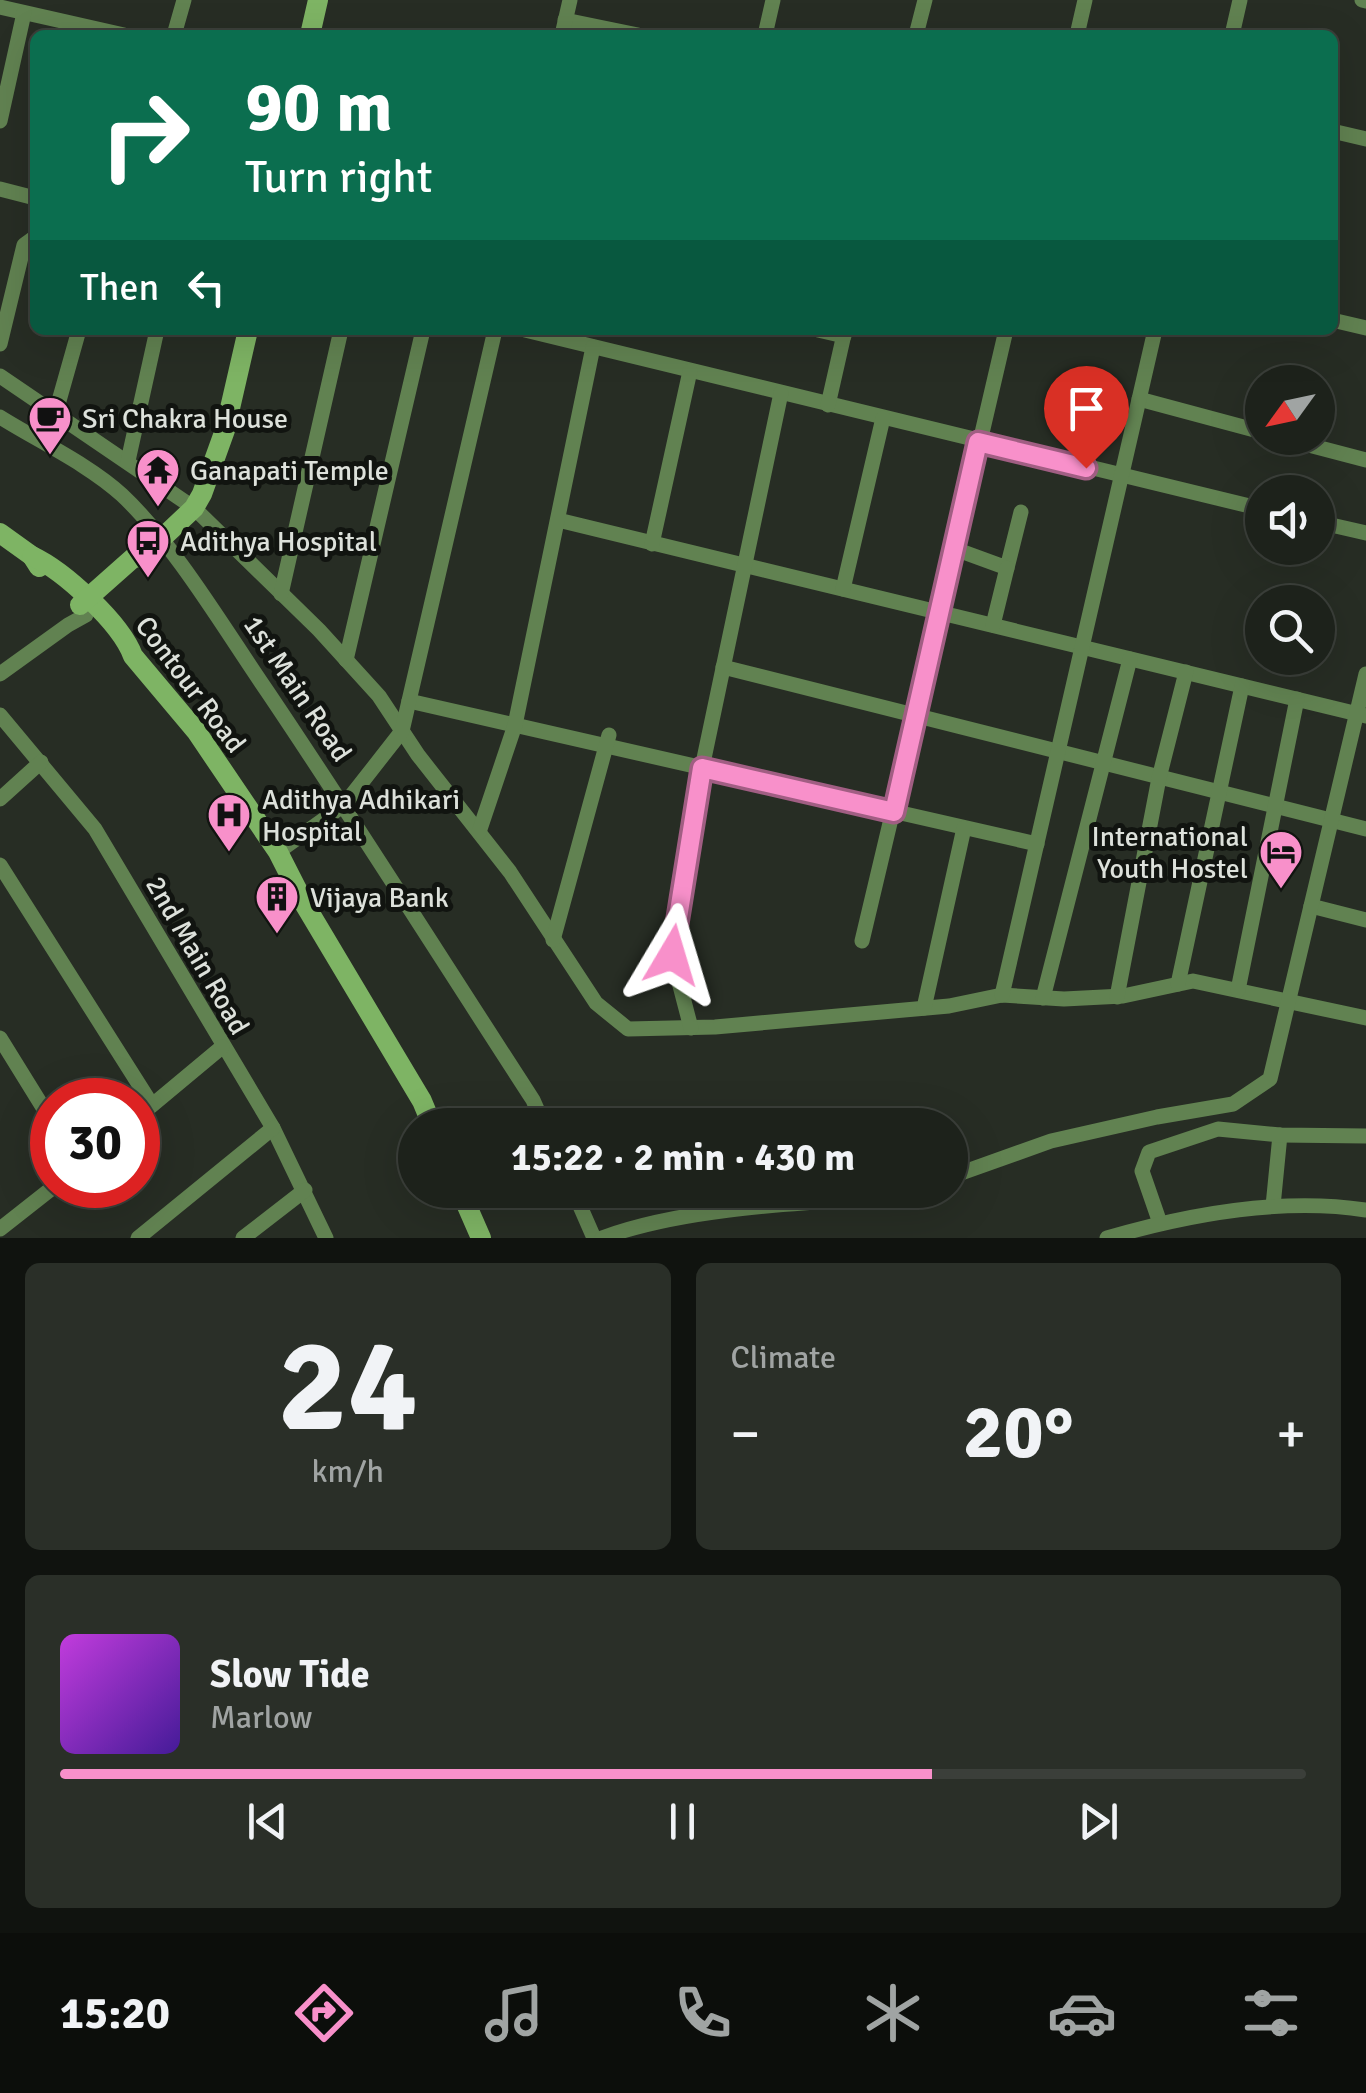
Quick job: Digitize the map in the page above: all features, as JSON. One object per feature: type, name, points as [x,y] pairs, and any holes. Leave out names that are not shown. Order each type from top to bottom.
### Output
[{"type":"main road","points":[[311,30],[318,0]]},
{"type":"main road","points":[[83,610],[132,558],[142,557],[194,508],[226,430],[247,335]]},
{"type":"main road","name":"Contour Road","points":[[0,533],[32,556],[42,571],[83,610],[129,643],[133,656],[196,730],[278,852],[304,905],[425,1108]]},
{"type":"main road","points":[[468,1208],[482,1238]]},
{"type":"street","points":[[175,30],[184,0]]},
{"type":"street","points":[[570,0],[564,27],[592,30]]},
{"type":"street","points":[[766,30],[773,0]]},
{"type":"street","points":[[917,30],[924,0]]},
{"type":"street","points":[[1078,30],[1085,0]]},
{"type":"street","points":[[1233,30],[1240,0]]},
{"type":"street","points":[[0,7],[89,30]]},
{"type":"street","points":[[0,120],[24,13]]},
{"type":"street","points":[[1338,132],[1366,139]]},
{"type":"street","points":[[0,189],[30,197]]},
{"type":"street","points":[[0,344],[30,241]]},
{"type":"street","points":[[1338,321],[1366,328]]},
{"type":"street","points":[[55,415],[78,335]]},
{"type":"street","points":[[128,461],[155,335]]},
{"type":"street","points":[[281,594],[340,335]]},
{"type":"street","points":[[346,660],[422,335]]},
{"type":"street","points":[[278,852],[344,805],[402,731],[493,335]]},
{"type":"street","points":[[545,335],[1245,505]]},
{"type":"street","points":[[828,405],[844,335]]},
{"type":"street","points":[[862,941],[1005,335]]},
{"type":"street","points":[[1002,996],[1154,335]]},
{"type":"street","points":[[479,832],[531,668],[594,347]]},
{"type":"street","points":[[652,544],[690,370]]},
{"type":"street","points":[[0,376],[194,508],[346,660],[379,696],[510,872],[596,1003],[628,1029],[691,1028],[924,1008],[1002,996],[1117,996],[1193,980],[1366,1018]]},
{"type":"street","points":[[691,1028],[672,955],[702,768],[781,393]]},
{"type":"street","points":[[1140,399],[1245,427]]},
{"type":"street","name":"1st Main Road","points":[[0,418],[108,484],[160,540],[204,598],[344,805],[536,1108]]},
{"type":"street","points":[[842,589],[882,418]]},
{"type":"street","points":[[1335,452],[1366,460]]},
{"type":"street","points":[[994,626],[1021,512]]},
{"type":"street","points":[[558,520],[1361,715]]},
{"type":"street","points":[[1335,526],[1366,533]]},
{"type":"street","points":[[955,549],[1007,568]]},
{"type":"street","points":[[0,674],[83,610]]},
{"type":"street","points":[[1043,998],[1130,659]]},
{"type":"street","points":[[724,667],[1366,829]]},
{"type":"street","points":[[1117,996],[1159,778],[1186,672]]},
{"type":"street","points":[[968,1171],[1051,1141],[1156,1116],[1233,1104],[1270,1079],[1331,821],[1361,715],[1366,674]]},
{"type":"street","points":[[1178,984],[1242,686]]},
{"type":"street","points":[[1238,990],[1298,699]]},
{"type":"street","points":[[408,701],[608,741],[702,768],[1037,844]]},
{"type":"street","name":"2nd Main Road","points":[[0,715],[95,830],[273,1128],[326,1238]]},
{"type":"street","points":[[553,940],[608,741]]},
{"type":"street","points":[[0,799],[41,762]]},
{"type":"street","points":[[924,1008],[964,828]]},
{"type":"street","points":[[0,865],[135,1078]]},
{"type":"street","points":[[1311,906],[1366,920]]},
{"type":"street","points":[[0,1038],[30,1086]]},
{"type":"street","points":[[160,1098],[222,1048]]},
{"type":"street","points":[[138,1238],[273,1128]]},
{"type":"street","points":[[1160,1223],[1142,1172],[1148,1152],[1218,1129],[1280,1135],[1366,1136]]},
{"type":"street","points":[[1273,1206],[1280,1135]]},
{"type":"street","points":[[243,1238],[305,1190]]},
{"type":"street","points":[[6,1238],[0,1229],[30,1205]]},
{"type":"street","points":[[1107,1238],[1160,1223],[1273,1206],[1366,1210]]},
{"type":"street","points":[[582,1208],[598,1238],[682,1218],[782,1208]]},
{"type":"place","name":"Sri Chakra House","points":[[50,456]]},
{"type":"place","name":"Ganapati Temple","points":[[158,508]]},
{"type":"place","name":"Adithya Hospital","points":[[148,579]]},
{"type":"place","name":"Adithya Adhikari Hospital","points":[[229,853]]},
{"type":"place","name":"International Youth Hostel","points":[[1281,890]]},
{"type":"place","name":"Vijaya Bank","points":[[277,935]]},
{"type":"route","points":[[672,955],[702,768],[894,812],[978,442],[1086,468]]}]
